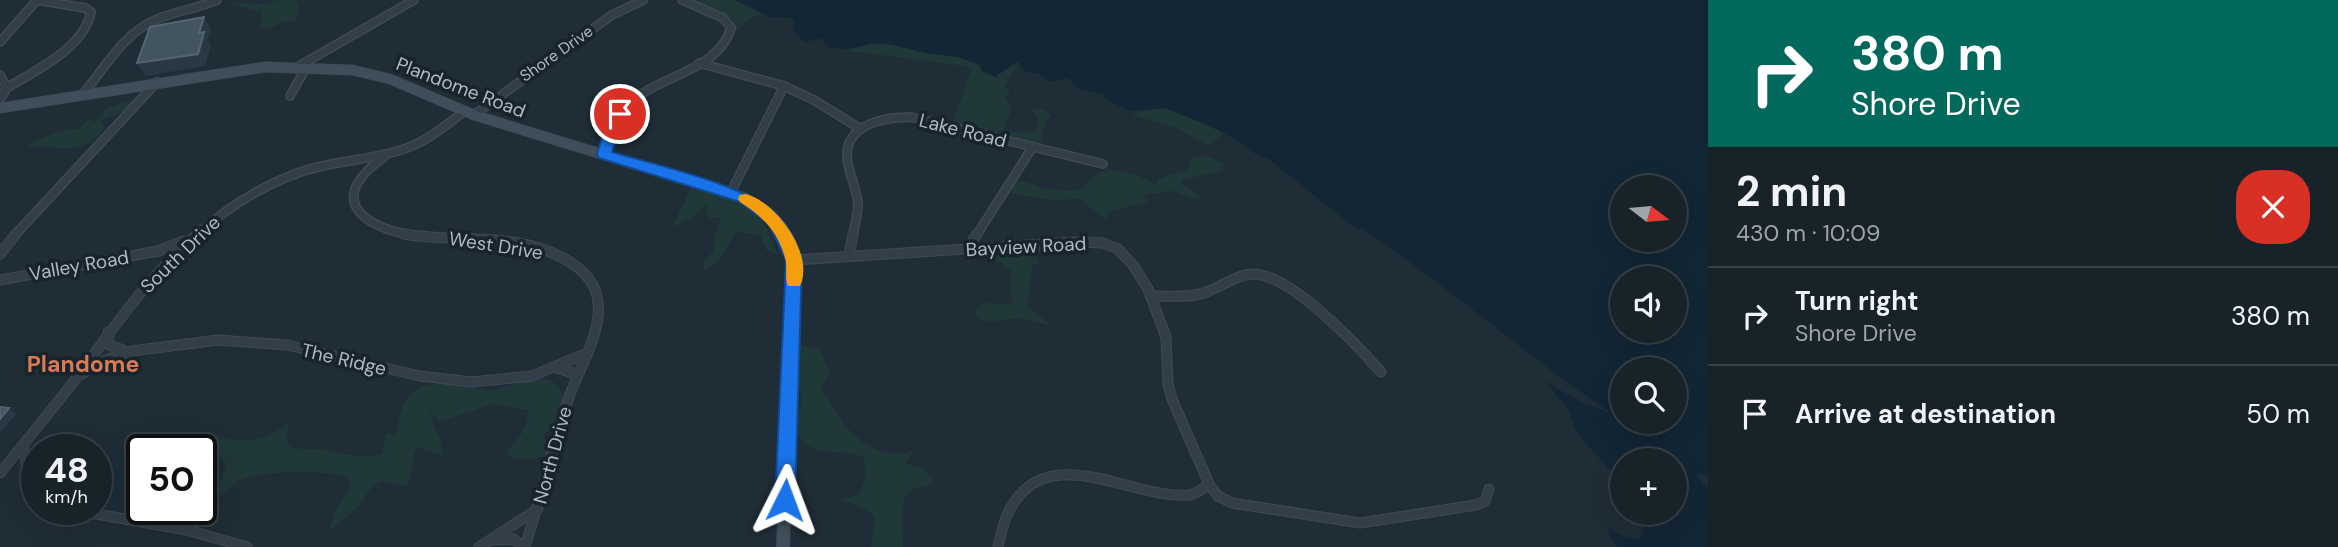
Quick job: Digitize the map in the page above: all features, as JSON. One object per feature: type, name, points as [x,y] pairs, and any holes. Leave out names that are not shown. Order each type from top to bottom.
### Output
[{"type":"main road","name":"Plandome Road","points":[[0,108],[265,67],[303,66],[379,75],[469,113],[731,192],[757,205],[774,220],[786,238],[794,260],[783,547]]},
{"type":"street","points":[[0,42],[37,0],[85,8],[91,12],[92,18],[85,29],[61,52],[7,88],[0,99]]},
{"type":"street","points":[[83,94],[142,26],[164,16],[218,0]]},
{"type":"street","points":[[290,96],[303,66],[414,0]]},
{"type":"street","name":"Shore Drive","points":[[469,113],[564,50],[610,14],[643,0]]},
{"type":"street","points":[[604,154],[612,128],[634,99],[699,63],[727,41],[731,28],[723,18],[682,0]]},
{"type":"street","points":[[699,63],[784,86],[814,100],[859,128],[851,140],[847,155],[858,205],[849,256]]},
{"type":"street","points":[[0,75],[7,88]]},
{"type":"street","points":[[0,254],[27,219],[157,82]]},
{"type":"street","points":[[731,192],[784,86]]},
{"type":"street","name":"South Drive","points":[[32,434],[108,332],[168,260],[192,236],[230,207],[275,182],[323,166],[389,155],[418,144],[469,113]]},
{"type":"street","name":"Lake Road","points":[[859,128],[889,118],[911,117],[1103,163]]},
{"type":"street","name":"Lake Road","points":[[968,248],[1032,148]]},
{"type":"street","name":"West Drive","points":[[389,155],[366,172],[352,194],[352,202],[360,215],[378,227],[396,233],[514,244],[563,257],[590,279],[598,305],[598,318],[581,359]]},
{"type":"street","points":[[357,160],[364,165],[366,172]]},
{"type":"street","name":"Valley Road","points":[[0,280],[158,251],[192,236]]},
{"type":"street","name":"Bayview Road","points":[[794,260],[1076,242],[1106,244],[1126,255],[1150,296],[1166,333],[1170,395],[1208,485]]},
{"type":"street","points":[[158,251],[168,260]]},
{"type":"street","points":[[1150,296],[1194,295],[1245,275],[1266,275],[1278,280],[1300,297],[1352,341],[1381,372]]},
{"type":"street","points":[[108,332],[109,345],[112,348],[133,350]]},
{"type":"street","name":"The Ridge","points":[[76,377],[105,359],[133,350],[181,342],[244,341],[300,348],[416,376],[460,381],[503,380],[554,368],[569,357],[581,359]]},
{"type":"street","name":"North Drive","points":[[524,547],[538,509],[581,359]]},
{"type":"street","name":"The Ridge","points":[[554,368],[576,374]]},
{"type":"street","name":"South Drive","points":[[0,473],[21,448]]},
{"type":"street","points":[[998,547],[1001,527],[1017,494],[1027,485],[1048,475],[1086,477],[1187,495],[1208,485],[1216,497],[1232,503],[1360,523],[1476,505],[1485,500],[1489,489]]},
{"type":"street","points":[[479,547],[538,509]]},
{"type":"street","points":[[112,517],[187,530],[247,547]]},
{"type":"street","points":[[489,541],[509,538],[524,547]]},
{"type":"green space","points":[[277,0],[316,1],[297,2],[300,10],[296,21],[286,21],[267,29],[260,26],[262,12],[223,2],[265,4]]},
{"type":"green space","points":[[682,0],[735,0],[764,13],[750,19],[731,35],[728,23]]},
{"type":"green space","points":[[870,44],[896,45],[925,53],[958,57],[980,65],[982,71],[995,77],[1019,62],[1004,87],[1009,91],[1009,95],[1004,98],[1012,107],[1004,129],[1023,133],[1034,131],[1039,118],[1030,109],[1042,109],[1051,115],[1046,122],[1040,144],[1024,143],[1025,140],[953,122],[972,67],[850,51]]},
{"type":"green space","points":[[134,101],[128,109],[100,121],[105,127],[88,143],[66,148],[28,146],[52,134],[79,129],[89,119],[94,122],[101,118],[105,109]]},
{"type":"green space","points":[[1165,108],[1224,133],[1209,146],[1176,128],[1130,114]]},
{"type":"green space","points":[[1205,155],[1223,164],[1223,171],[1182,180],[1182,184],[1203,198],[1192,199],[1174,191],[1144,195],[1147,202],[1114,210],[1107,214],[1106,220],[1080,199],[1050,200],[1011,193],[1013,186],[1020,181],[1046,189],[1080,190],[1097,174],[1110,170],[1135,175],[1155,185],[1161,178],[1187,170],[1191,159]]},
{"type":"green space","points":[[692,186],[744,205],[767,229],[778,254],[766,250],[760,235],[736,232],[718,262],[704,270],[703,263],[714,250],[714,237],[721,217],[708,218],[706,205],[691,218],[672,227]]},
{"type":"green space","points":[[1044,249],[1035,256],[1041,265],[1032,264],[1027,306],[1052,326],[1022,319],[992,321],[977,317],[975,311],[984,303],[1013,304],[1010,284],[1012,272],[989,258],[988,252]]},
{"type":"green space","points":[[801,344],[820,350],[830,374],[821,384],[822,389],[854,435],[876,449],[889,453],[914,451],[905,463],[922,468],[932,478],[933,484],[912,490],[906,495],[903,509],[903,547],[871,547],[875,516],[857,505],[838,500],[859,494],[866,476],[864,458],[854,454],[819,450],[803,442],[796,433],[801,398],[793,365],[796,351]]},
{"type":"green space","points":[[535,378],[547,380],[555,383],[561,391],[563,405],[560,413],[542,435],[548,444],[546,456],[533,459],[512,458],[506,451],[522,433],[528,410],[494,404],[441,421],[430,412],[442,455],[417,447],[406,486],[381,481],[371,488],[358,507],[328,532],[336,509],[350,487],[348,477],[311,472],[264,474],[239,480],[220,496],[219,488],[226,466],[222,457],[217,458],[217,435],[251,440],[278,430],[289,422],[286,440],[290,447],[358,456],[374,455],[382,453],[386,432],[396,436],[407,399],[422,387],[445,384],[493,390]]},
{"type":"water","points":[[735,0],[1708,0],[1708,475],[1695,474],[1708,489],[1708,547],[1617,547],[1608,527],[1627,538],[1640,539],[1644,525],[1687,525],[1687,448],[1610,448],[1610,470],[1586,443],[1574,426],[1569,411],[1545,381],[1584,404],[1610,413],[1610,434],[1687,434],[1687,357],[1610,357],[1610,412],[1566,382],[1433,279],[1362,228],[1356,229],[1270,160],[1209,125],[1165,108],[1128,111],[1104,95],[1080,89],[1067,78],[1052,82],[1039,74],[1026,72],[1018,62],[995,75],[998,78],[982,71],[980,65],[958,57],[925,53],[885,43],[848,49],[831,48],[822,38],[805,42],[792,30],[795,24],[792,18],[770,17]]},
{"type":"building","points":[[204,17],[199,33],[204,32],[198,54],[137,63],[150,27]]},
{"type":"building","points":[[0,407],[9,408],[0,419]]},
{"type":"slow traffic","points":[[746,199],[766,212],[781,229],[794,260],[794,282]]},
{"type":"district","name":"Plandome","points":[[83,364]]},
{"type":"route","points":[[620,114],[612,128],[604,154],[745,198],[774,220],[791,249],[794,260],[793,333],[785,500]]}]
